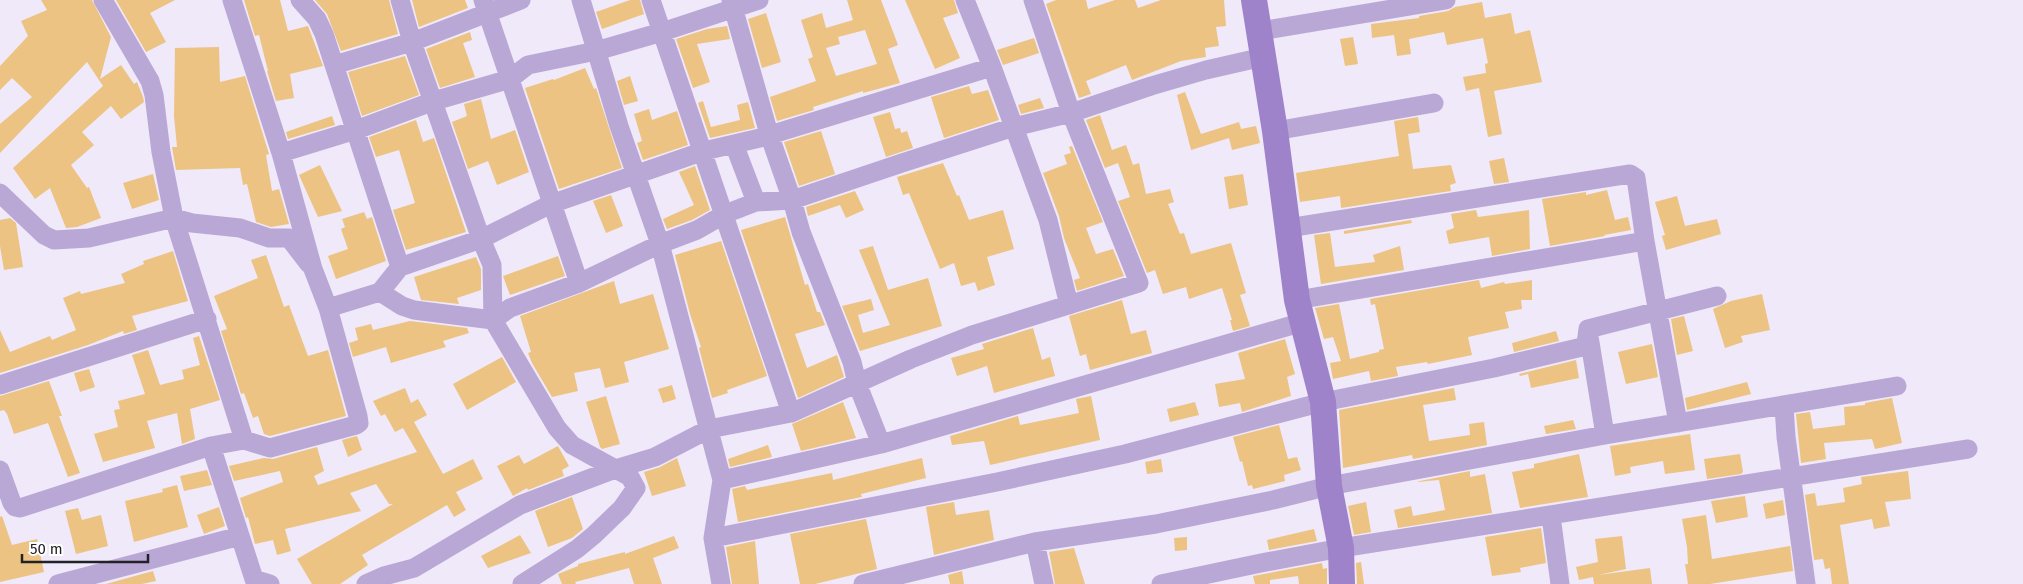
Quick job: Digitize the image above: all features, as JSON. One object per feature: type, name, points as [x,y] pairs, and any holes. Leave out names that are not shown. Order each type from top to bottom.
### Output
[{"type":"street","points":[[103,0],[150,81],[154,95],[161,152],[174,218],[226,388],[244,440]]},
{"type":"street","points":[[0,470],[12,503],[15,507],[20,508],[211,446],[244,440],[270,448],[359,423],[328,308],[313,269],[282,153],[234,0]]},
{"type":"street","points":[[300,0],[317,19],[356,130],[400,267]]},
{"type":"street","points":[[400,0],[412,42],[481,239],[492,265],[493,320],[557,428],[572,445],[630,478],[636,488],[622,508],[577,549],[533,581]]},
{"type":"street","points":[[334,65],[412,42],[485,7],[521,0]]},
{"type":"street","points":[[581,0],[636,176],[660,244],[722,480],[713,538],[721,584]]},
{"type":"street","points":[[651,0],[791,413]]},
{"type":"street","points":[[282,153],[356,130],[434,101],[510,79],[528,65],[596,51],[662,32],[732,4],[759,0]]},
{"type":"street","points":[[965,0],[992,67],[1048,220],[1069,305]]},
{"type":"street","points":[[366,584],[384,576],[416,576],[520,505],[615,469],[655,457],[709,429],[791,413],[910,358],[972,335],[1139,282],[1071,113],[1033,0]]},
{"type":"street","points":[[1254,0],[1275,130],[1300,311],[1323,402],[1329,486],[1341,548],[1342,584]]},
{"type":"street","points":[[1260,31],[1446,0]]},
{"type":"street","points":[[732,4],[769,134],[801,232],[852,362],[857,383],[881,444]]},
{"type":"street","points":[[485,7],[579,283]]},
{"type":"street","points":[[380,292],[402,306],[414,310],[493,320],[510,308],[579,283],[660,244],[697,230],[725,214],[756,202],[792,200],[902,162],[1014,127],[1071,113],[1206,70],[1263,57]]},
{"type":"street","points":[[328,308],[380,292],[400,267],[481,239],[551,204],[704,152],[992,67]]},
{"type":"street","points":[[1275,130],[1434,103]]},
{"type":"street","points":[[734,144],[756,202]]},
{"type":"street","points":[[1288,228],[1630,174],[1636,178],[1644,241],[1678,423]]},
{"type":"street","points":[[0,194],[44,235],[54,240],[89,238],[174,218],[192,223],[240,228],[269,238],[289,238],[313,269]]},
{"type":"street","points":[[722,480],[881,444],[1300,311],[1644,241]]},
{"type":"street","points":[[1588,329],[1717,296]]},
{"type":"street","points":[[0,385],[206,319]]},
{"type":"street","points":[[713,538],[997,482],[1125,454],[1323,402],[1576,350],[1586,344],[1588,329]]},
{"type":"street","points":[[1588,329],[1605,435]]},
{"type":"street","points":[[863,584],[1035,542],[1156,524],[1273,500],[1329,486],[1605,435],[1897,386]]},
{"type":"street","points":[[1784,406],[1806,584]]},
{"type":"street","points":[[211,446],[240,536],[259,582]]},
{"type":"street","points":[[1161,584],[1341,548],[1968,449]]},
{"type":"street","points":[[1550,516],[1560,584]]},
{"type":"street","points":[[58,584],[73,578],[240,536]]},
{"type":"street","points":[[1035,542],[1044,584]]},
{"type":"building","points":[[41,0],[92,0],[111,37],[100,79],[121,65],[134,84],[137,82],[144,102],[121,119],[111,106],[82,132],[94,145],[71,165],[87,188],[89,187],[101,218],[77,227],[66,228],[50,188],[35,199],[13,168],[103,86],[87,62],[0,153],[0,124],[32,97],[12,78],[0,90],[0,66],[28,36],[21,21],[47,10]]},
{"type":"building","points":[[116,0],[175,0],[150,13],[166,42],[146,52]]},
{"type":"building","points":[[244,0],[280,0],[288,31],[308,26],[323,66],[290,74],[294,98],[276,101],[259,35],[255,36]]},
{"type":"building","points":[[315,0],[389,0],[398,34],[341,51],[327,14]]},
{"type":"building","points":[[412,0],[465,0],[468,8],[419,27]]},
{"type":"building","points":[[630,0],[640,0],[644,14],[602,29],[596,12]]},
{"type":"building","points":[[847,0],[881,0],[898,45],[888,49],[900,83],[863,93],[863,91],[813,107],[814,110],[777,121],[770,97],[816,81],[808,59],[813,57],[801,20],[822,13],[826,28],[853,20]],"holes":[[[865,30],[877,64],[836,76],[826,48],[840,44],[838,37]]]},
{"type":"building","points":[[905,0],[954,0],[958,13],[943,18],[960,58],[935,69]]},
{"type":"building","points":[[1056,0],[1086,0],[1088,9],[1115,0],[1135,0],[1138,8],[1161,0],[1224,0],[1226,26],[1216,27],[1219,46],[1205,48],[1206,57],[1181,61],[1132,80],[1126,65],[1086,81],[1091,94],[1079,98],[1046,4]]},
{"type":"building","points":[[1482,2],[1485,18],[1511,13],[1515,34],[1530,30],[1542,82],[1494,91],[1502,134],[1488,137],[1479,88],[1466,91],[1463,77],[1486,73],[1485,64],[1488,63],[1483,38],[1447,45],[1444,32],[1409,39],[1411,54],[1397,56],[1394,35],[1372,38],[1371,24],[1419,18],[1419,16]]},
{"type":"building","points":[[766,13],[781,62],[762,68],[748,19]]},
{"type":"building","points":[[727,26],[730,39],[697,44],[710,82],[693,88],[676,39],[707,29]]},
{"type":"building","points":[[470,32],[472,40],[463,43],[475,77],[440,88],[426,49]]},
{"type":"building","points":[[1353,37],[1358,64],[1345,66],[1340,39]]},
{"type":"building","points":[[1034,38],[1039,53],[1003,65],[997,50]]},
{"type":"building","points":[[219,47],[220,82],[245,76],[269,154],[266,155],[272,191],[279,189],[289,224],[271,227],[256,222],[247,184],[243,185],[240,168],[176,170],[172,147],[177,147],[174,116],[175,48]]},
{"type":"building","points":[[405,56],[419,95],[362,116],[348,72]]},
{"type":"building","points":[[585,68],[594,89],[596,88],[622,168],[559,189],[525,88],[554,80]]},
{"type":"building","points":[[630,76],[638,101],[624,105],[617,81]]},
{"type":"building","points":[[969,86],[972,94],[988,90],[999,120],[944,138],[931,97]]},
{"type":"building","points":[[1185,92],[1201,134],[1239,122],[1241,129],[1256,126],[1260,143],[1232,150],[1229,138],[1191,150],[1177,95]]},
{"type":"building","points":[[1040,98],[1044,108],[1021,114],[1018,105]]},
{"type":"building","points":[[481,99],[491,139],[515,130],[529,172],[497,185],[488,161],[468,169],[452,122],[467,116],[464,104]]},
{"type":"building","points":[[703,101],[711,127],[740,120],[737,105],[748,102],[755,128],[710,138],[698,103]]},
{"type":"building","points":[[649,109],[652,120],[677,111],[688,145],[643,160],[637,143],[642,141],[634,114]]},
{"type":"building","points":[[890,112],[895,129],[900,128],[901,133],[907,131],[913,148],[886,157],[873,117]]},
{"type":"building","points":[[1100,115],[1112,150],[1126,145],[1133,165],[1139,163],[1146,194],[1170,189],[1174,202],[1168,204],[1180,234],[1184,233],[1191,254],[1231,243],[1246,293],[1240,295],[1250,326],[1233,331],[1230,320],[1232,320],[1222,288],[1189,299],[1186,287],[1163,294],[1155,270],[1147,273],[1118,201],[1130,197],[1118,163],[1105,168],[1086,120]]},
{"type":"building","points":[[332,116],[335,125],[288,139],[286,132]]},
{"type":"building","points":[[1418,117],[1420,132],[1408,134],[1413,169],[1451,165],[1456,183],[1450,185],[1451,191],[1341,208],[1340,196],[1300,202],[1296,173],[1399,156],[1394,121]]},
{"type":"building","points":[[416,120],[423,142],[434,138],[466,232],[406,250],[393,210],[415,203],[399,150],[376,157],[369,137]]},
{"type":"building","points":[[821,131],[835,174],[799,186],[784,142]]},
{"type":"building","points":[[1072,146],[1103,222],[1086,228],[1096,254],[1113,249],[1124,276],[1077,291],[1074,280],[1080,278],[1064,238],[1059,216],[1043,173],[1067,164],[1064,155],[1071,153],[1069,147]]},
{"type":"building","points":[[1504,158],[1509,182],[1494,184],[1489,161]]},
{"type":"building","points":[[943,163],[969,220],[1003,210],[1014,249],[987,257],[995,285],[978,291],[975,282],[961,286],[954,263],[940,269],[909,193],[903,195],[897,177]]},
{"type":"building","points":[[320,165],[342,211],[318,217],[299,175]]},
{"type":"building","points":[[695,166],[710,210],[692,220],[667,229],[663,219],[694,205],[679,172]]},
{"type":"building","points":[[153,174],[159,200],[132,209],[123,183]]},
{"type":"building","points":[[1243,174],[1248,205],[1229,209],[1224,177]]},
{"type":"building","points":[[1607,190],[1615,220],[1628,217],[1631,230],[1550,246],[1542,199],[1586,192],[1586,195]]},
{"type":"building","points":[[855,191],[864,210],[846,218],[840,205],[808,216],[806,207]]},
{"type":"building","points":[[611,195],[623,226],[606,233],[593,201]]},
{"type":"building","points":[[1677,196],[1685,226],[1717,219],[1721,234],[1666,250],[1662,236],[1665,235],[1655,202]]},
{"type":"building","points":[[1476,210],[1478,217],[1529,210],[1530,249],[1492,256],[1489,237],[1449,244],[1446,231],[1454,228],[1451,214]]},
{"type":"building","points":[[364,212],[367,219],[372,217],[386,261],[336,279],[328,256],[348,249],[341,229],[345,227],[342,219]]},
{"type":"building","points":[[785,217],[805,285],[808,284],[817,312],[820,312],[825,325],[795,334],[807,368],[837,355],[844,377],[798,398],[741,230]]},
{"type":"building","points":[[10,218],[16,223],[23,267],[4,270],[0,246],[0,220]]},
{"type":"building","points":[[1411,220],[1412,223],[1344,234],[1344,231]]},
{"type":"building","points":[[1330,233],[1335,267],[1375,262],[1373,255],[1400,246],[1404,270],[1321,284],[1314,235]]},
{"type":"building","points":[[721,241],[767,376],[727,390],[728,393],[712,398],[699,348],[701,347],[690,314],[675,255]]},
{"type":"building","points":[[873,246],[888,290],[928,278],[942,326],[860,351],[842,306],[871,299],[874,310],[858,315],[863,333],[890,325],[859,250]]},
{"type":"building","points":[[173,251],[188,301],[132,316],[137,330],[124,334],[123,331],[88,345],[0,373],[0,330],[10,352],[50,336],[52,340],[76,330],[63,298],[80,291],[81,294],[125,283],[121,274],[144,264],[143,261]]},
{"type":"building","points":[[266,255],[284,307],[289,305],[308,356],[328,350],[346,416],[270,436],[264,434],[258,416],[253,418],[244,393],[241,394],[221,331],[227,329],[214,296],[258,278],[251,260]]},
{"type":"building","points":[[558,256],[565,276],[510,295],[503,276]]},
{"type":"building","points":[[476,257],[481,269],[481,290],[457,298],[459,304],[421,300],[414,277]]},
{"type":"building","points":[[1479,280],[1481,288],[1504,282],[1505,284],[1532,280],[1532,300],[1521,300],[1522,309],[1505,312],[1509,328],[1468,337],[1472,355],[1428,364],[1427,362],[1396,367],[1398,376],[1371,381],[1369,371],[1333,379],[1330,363],[1341,361],[1333,337],[1324,339],[1315,308],[1339,304],[1350,359],[1384,349],[1375,304],[1371,305],[1370,299]]},
{"type":"building","points":[[614,281],[620,304],[653,294],[669,349],[624,362],[629,382],[605,388],[600,368],[574,373],[578,391],[552,397],[528,353],[531,352],[520,316]]},
{"type":"building","points":[[1762,294],[1770,330],[1741,336],[1743,342],[1725,348],[1713,309],[1731,301]]},
{"type":"building","points":[[1122,300],[1131,334],[1146,330],[1152,353],[1090,370],[1086,354],[1080,356],[1069,316]]},
{"type":"building","points":[[1684,316],[1693,351],[1677,355],[1671,319]]},
{"type":"building","points":[[410,321],[467,328],[469,333],[443,341],[446,347],[391,363],[386,347],[353,357],[349,343],[358,340],[355,328],[371,324],[373,330]]},
{"type":"building","points":[[1033,328],[1042,360],[1050,357],[1055,376],[994,393],[987,366],[957,376],[951,358],[984,349],[982,344]]},
{"type":"building","points":[[1556,331],[1559,341],[1514,352],[1512,343]]},
{"type":"building","points":[[199,336],[220,400],[190,409],[195,439],[182,444],[177,413],[147,421],[155,448],[103,462],[94,434],[118,427],[114,410],[120,409],[118,401],[145,394],[132,355],[148,350],[160,385],[184,379],[182,370],[200,365],[193,338]]},
{"type":"building","points":[[1285,339],[1295,374],[1287,377],[1291,396],[1242,412],[1240,403],[1219,407],[1215,384],[1245,379],[1238,353]]},
{"type":"building","points":[[1652,344],[1658,377],[1626,384],[1618,352]]},
{"type":"building","points":[[502,357],[516,382],[467,410],[453,384]]},
{"type":"building","points":[[1576,360],[1579,378],[1531,388],[1528,374],[1520,376],[1519,374]]},
{"type":"building","points":[[89,369],[95,387],[80,392],[74,373]]},
{"type":"building","points":[[49,381],[62,416],[59,416],[80,473],[68,477],[48,423],[14,434],[7,414],[4,410],[0,411],[0,396]]},
{"type":"building","points":[[1747,382],[1751,394],[1687,410],[1685,398]]},
{"type":"building","points":[[672,385],[676,399],[663,403],[658,389]]},
{"type":"building","points":[[405,388],[411,403],[418,399],[427,415],[414,422],[443,474],[473,459],[483,479],[456,492],[466,510],[454,517],[447,505],[362,555],[368,565],[340,584],[312,584],[297,559],[393,504],[389,504],[376,484],[350,493],[361,511],[285,529],[291,551],[277,555],[273,540],[255,544],[248,517],[246,518],[240,498],[283,482],[280,471],[234,481],[229,466],[264,458],[273,459],[317,447],[324,471],[314,476],[318,485],[417,452],[403,428],[395,432],[385,414],[381,416],[373,401]]},
{"type":"building","points":[[1454,388],[1456,400],[1423,405],[1429,441],[1470,435],[1469,424],[1484,422],[1487,445],[1413,459],[1412,455],[1343,468],[1339,410]]},
{"type":"building","points":[[606,396],[620,444],[602,449],[586,402]]},
{"type":"building","points":[[1091,396],[1100,440],[990,465],[984,441],[952,445],[950,436],[1018,416],[1020,425],[1079,413],[1076,399]]},
{"type":"building","points":[[1892,398],[1902,443],[1875,449],[1872,439],[1824,443],[1826,459],[1801,463],[1796,414],[1810,412],[1813,429],[1845,425],[1844,407],[1865,405],[1865,403]]},
{"type":"building","points":[[843,402],[856,438],[801,451],[792,424]]},
{"type":"building","points":[[1195,402],[1199,415],[1170,422],[1167,409]]},
{"type":"building","points":[[1573,420],[1576,429],[1546,434],[1544,426]]},
{"type":"building","points":[[1279,425],[1288,459],[1297,457],[1301,470],[1284,475],[1285,481],[1253,489],[1252,485],[1248,486],[1242,461],[1240,462],[1233,437]]},
{"type":"building","points":[[1690,434],[1695,470],[1665,474],[1663,461],[1630,467],[1631,473],[1615,476],[1610,446]]},
{"type":"building","points":[[357,436],[362,450],[348,457],[342,440]]},
{"type":"building","points":[[768,445],[772,457],[730,467],[728,459]]},
{"type":"building","points":[[558,446],[569,466],[562,470],[564,476],[528,490],[527,488],[513,496],[497,466],[519,455],[524,464]]},
{"type":"building","points":[[1579,454],[1588,497],[1520,508],[1512,472],[1534,468],[1534,464]]},
{"type":"building","points":[[1740,454],[1743,472],[1741,474],[1707,479],[1704,459]]},
{"type":"building","points":[[677,458],[686,486],[652,496],[644,472],[660,467]]},
{"type":"building","points":[[922,458],[926,478],[861,494],[862,497],[738,522],[732,489],[745,486],[747,490],[832,473],[833,480]]},
{"type":"building","points":[[1161,459],[1163,472],[1147,474],[1145,462]]},
{"type":"building","points":[[207,470],[212,485],[184,491],[180,476]]},
{"type":"building","points":[[1470,471],[1470,477],[1485,474],[1492,513],[1398,528],[1394,510],[1411,506],[1413,516],[1445,510],[1439,480],[1415,482]]},
{"type":"building","points":[[1908,471],[1911,499],[1885,502],[1890,526],[1874,529],[1872,519],[1840,525],[1849,584],[1832,584],[1830,568],[1825,569],[1823,559],[1814,560],[1805,495],[1815,493],[1817,506],[1845,502],[1843,488],[1862,484],[1861,477]]},
{"type":"building","points":[[177,485],[188,527],[134,542],[125,501],[163,492],[162,489]]},
{"type":"building","points":[[1745,496],[1748,517],[1716,523],[1711,501]]},
{"type":"building","points":[[572,497],[583,529],[572,538],[548,547],[535,511]]},
{"type":"building","points":[[1783,500],[1785,515],[1766,519],[1763,504]]},
{"type":"building","points":[[954,502],[956,515],[989,510],[994,540],[934,555],[926,507]]},
{"type":"building","points":[[1366,502],[1371,532],[1354,535],[1348,506]]},
{"type":"building","points":[[219,507],[225,526],[204,534],[197,515]]},
{"type":"building","points":[[78,508],[82,520],[101,515],[108,546],[76,554],[65,511]]},
{"type":"building","points":[[1706,515],[1712,559],[1790,546],[1793,571],[1710,584],[1688,584],[1685,564],[1688,564],[1687,547],[1682,519]]},
{"type":"building","points":[[2,516],[12,545],[37,539],[44,572],[0,582],[0,517]]},
{"type":"building","points":[[866,519],[877,569],[815,584],[800,584],[790,534]]},
{"type":"building","points":[[1541,528],[1546,563],[1520,568],[1521,572],[1492,576],[1485,537]]},
{"type":"building","points":[[1314,529],[1317,541],[1269,550],[1267,540]]},
{"type":"building","points":[[520,535],[531,553],[488,568],[481,556]]},
{"type":"building","points":[[674,536],[679,548],[653,558],[662,584],[634,584],[629,568],[575,582],[576,584],[562,584],[558,574],[578,566],[578,564],[625,552],[625,554]]},
{"type":"building","points":[[1622,536],[1626,569],[1598,575],[1650,568],[1652,584],[1594,584],[1593,577],[1579,580],[1576,567],[1598,562],[1595,539]]},
{"type":"building","points":[[1187,537],[1187,550],[1175,551],[1174,538]]},
{"type":"building","points":[[755,541],[759,584],[732,584],[726,547]]},
{"type":"building","points":[[1074,548],[1085,584],[1055,584],[1049,552]]},
{"type":"building","points":[[1361,562],[1364,584],[1357,584],[1356,563]]},
{"type":"building","points":[[1322,563],[1323,569],[1327,568],[1327,584],[1299,584],[1298,576],[1270,580],[1270,584],[1255,584],[1253,576]]},
{"type":"building","points":[[153,571],[156,581],[142,584],[106,584]]},
{"type":"building","points":[[962,571],[964,584],[950,584],[948,575]]}]
